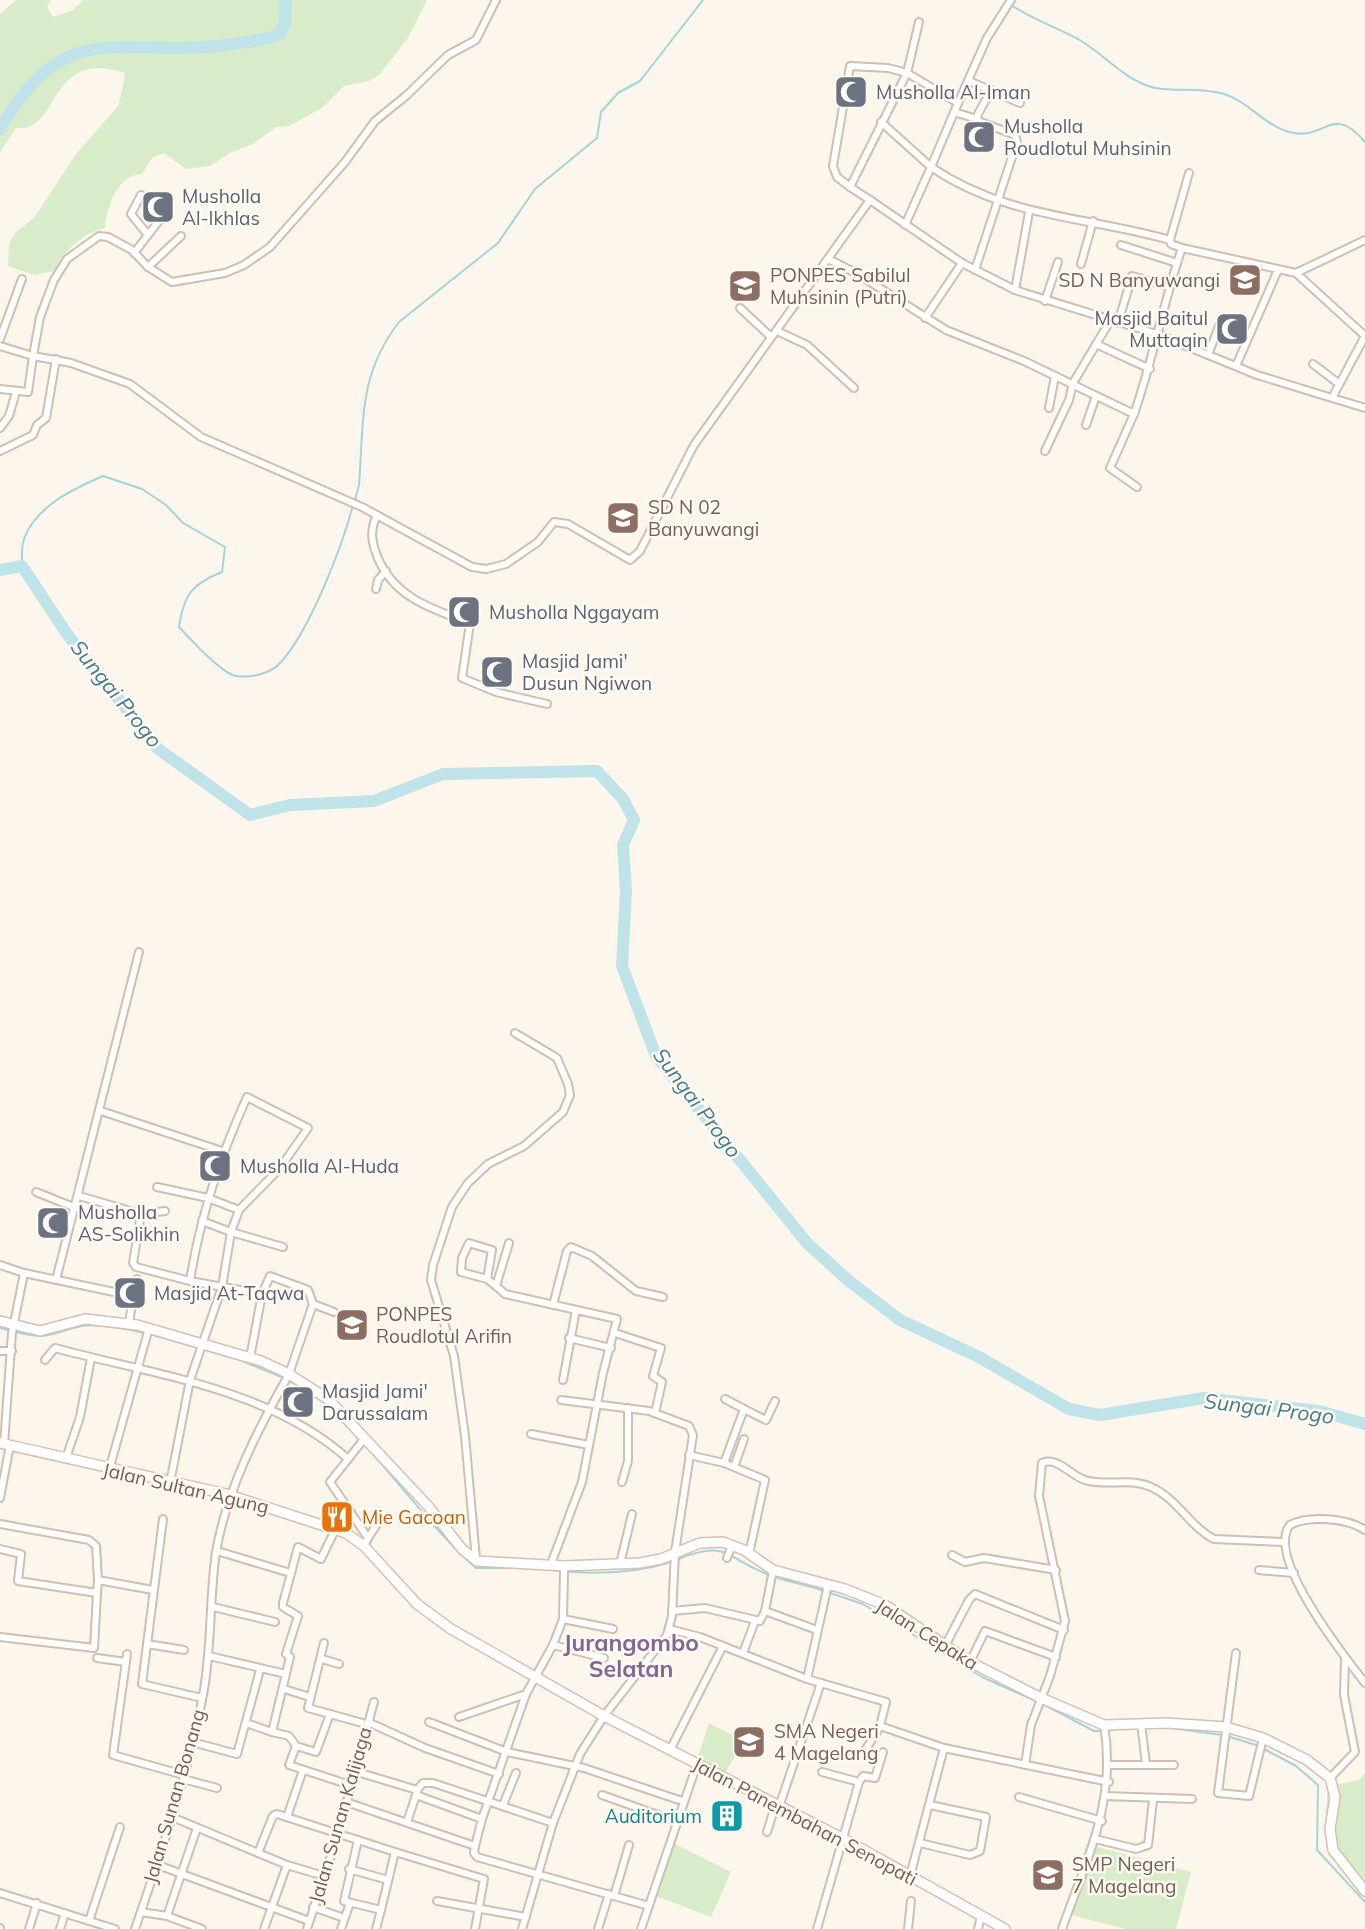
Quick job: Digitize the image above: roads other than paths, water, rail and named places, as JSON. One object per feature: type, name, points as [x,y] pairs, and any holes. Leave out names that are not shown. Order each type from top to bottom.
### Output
[{"type":"main road","points":[[0,1321],[13,1329],[40,1331],[85,1319],[129,1324],[148,1332],[250,1358],[329,1400],[428,1507],[462,1549],[475,1559]]},
{"type":"main road","name":"Jalan Sultan Agung","points":[[5,1444],[230,1496],[336,1528],[366,1542],[403,1591],[430,1615],[604,1716]]},
{"type":"main road","name":"Jalan Cepaka","points":[[475,1559],[487,1563],[620,1564],[653,1561],[708,1541],[729,1552],[749,1554],[773,1570],[860,1594],[885,1605],[970,1662],[1041,1698],[1104,1725],[1141,1723],[1226,1727],[1263,1738],[1307,1760],[1330,1778]]},
{"type":"main road","name":"Jalan Panembahan Senopati","points":[[604,1716],[844,1839],[1005,1929]]},
{"type":"main road","points":[[1330,1778],[1335,1797],[1330,1829],[1333,1850],[1365,1891]]},
{"type":"street","points":[[0,388],[16,392],[29,391],[33,356],[48,292],[67,259],[99,236],[108,237],[134,253],[165,280],[195,280],[244,265],[270,247],[345,162],[375,121],[407,95],[448,55],[475,40],[496,0]]},
{"type":"street","points":[[905,225],[987,38],[1011,0]]},
{"type":"street","points":[[850,187],[907,74],[919,22]]},
{"type":"street","points":[[958,103],[907,74],[888,68],[850,66],[833,166],[837,177],[962,263],[1015,290],[1157,334],[1236,366],[1365,408]]},
{"type":"street","points":[[969,81],[1020,103]]},
{"type":"street","points":[[977,119],[991,90]]},
{"type":"street","points":[[954,112],[1015,135],[1017,139],[975,270]]},
{"type":"street","points":[[881,122],[931,167],[961,187],[998,202],[1029,212],[1093,221],[1170,240],[1171,244],[1182,248],[1296,273],[1365,335],[1332,398]]},
{"type":"street","points":[[1170,240],[1189,173]]},
{"type":"street","points":[[141,195],[131,213],[148,235]]},
{"type":"street","points":[[0,346],[33,356],[56,359],[130,384],[201,437],[377,514],[472,566],[486,569],[506,564],[538,542],[554,522],[568,524],[630,560],[646,542],[673,481],[694,445],[870,200]]},
{"type":"street","points":[[1015,290],[1029,212]]},
{"type":"street","points":[[134,253],[165,213]]},
{"type":"street","points":[[1082,264],[1093,221]]},
{"type":"street","points":[[148,267],[181,236]]},
{"type":"street","points":[[1296,273],[1365,240]]},
{"type":"street","points":[[1121,246],[1177,263]]},
{"type":"street","points":[[1137,487],[1110,468],[1150,369],[1157,334],[1182,248]]},
{"type":"street","points":[[828,259],[856,272],[925,318],[1073,383],[1134,414]]},
{"type":"street","points":[[1045,301],[1058,262]]},
{"type":"street","points":[[925,318],[962,263]]},
{"type":"street","points":[[1236,366],[1278,270]]},
{"type":"street","points":[[1118,323],[1132,276],[1170,287]]},
{"type":"street","points":[[0,339],[22,279]]},
{"type":"street","points":[[740,308],[771,337]]},
{"type":"street","points":[[1045,451],[1069,400],[1073,383],[1110,321]]},
{"type":"street","points":[[1208,355],[1219,326]]},
{"type":"street","points":[[777,331],[807,345],[854,388]]},
{"type":"street","points":[[1096,344],[1150,369]]},
{"type":"street","points":[[0,452],[33,435],[37,425],[46,418],[56,359]]},
{"type":"street","points":[[1313,364],[1338,383]]},
{"type":"street","points":[[1049,408],[1055,376]]},
{"type":"street","points":[[0,428],[9,416],[16,392]]},
{"type":"street","points":[[1086,425],[1096,396]]},
{"type":"street","points":[[377,514],[371,528],[373,543],[393,585],[424,606],[470,623],[462,678],[496,692],[547,704]]},
{"type":"street","points":[[376,589],[378,580],[386,571]]},
{"type":"street","points":[[56,1280],[101,1111],[139,952]]},
{"type":"street","points":[[475,1559],[465,1436],[454,1356],[431,1280],[433,1265],[452,1208],[468,1183],[488,1164],[524,1146],[562,1112],[570,1095],[556,1058],[515,1033]]},
{"type":"street","points":[[170,1483],[190,1380],[222,1287],[231,1232],[239,1210],[280,1168],[307,1128],[248,1096],[222,1151],[202,1221],[190,1281]]},
{"type":"street","points":[[101,1111],[222,1151]]},
{"type":"street","points":[[157,1187],[208,1198],[239,1210]]},
{"type":"street","points":[[36,1192],[76,1208]]},
{"type":"street","points":[[79,1196],[141,1214],[165,1212]]},
{"type":"street","points":[[141,1214],[135,1266],[190,1281],[262,1294]]},
{"type":"street","points":[[202,1221],[283,1247]]},
{"type":"street","points":[[487,1279],[492,1250],[469,1243],[462,1258],[461,1272],[487,1279],[505,1294],[616,1317],[615,1333],[578,1494],[551,1564]]},
{"type":"street","points":[[496,1286],[509,1243]]},
{"type":"street","points":[[553,1305],[567,1251],[571,1247],[592,1256],[636,1291],[663,1297]]},
{"type":"street","points":[[0,1265],[24,1273],[133,1296]]},
{"type":"street","points":[[0,1498],[13,1329],[24,1273]]},
{"type":"street","points":[[250,1358],[262,1294],[270,1276],[308,1290],[313,1304],[334,1311]]},
{"type":"street","points":[[129,1324],[137,1279]]},
{"type":"street","name":"Jalan Sunan Bonang","points":[[135,1929],[172,1818],[202,1698],[209,1656],[217,1550],[230,1496],[287,1377],[313,1304]]},
{"type":"street","points":[[563,1380],[576,1310]]},
{"type":"street","points":[[109,1470],[148,1332]]},
{"type":"street","points":[[615,1333],[661,1348],[653,1375],[662,1382],[656,1413]]},
{"type":"street","points":[[569,1338],[611,1348]]},
{"type":"street","points":[[45,1360],[53,1348],[190,1380],[270,1411],[325,1438],[348,1459]]},
{"type":"street","points":[[0,1351],[12,1351]]},
{"type":"street","points":[[66,1458],[80,1417],[91,1358]]},
{"type":"street","points":[[0,1370],[10,1372]]},
{"type":"street","points":[[725,1399],[765,1420],[775,1401]]},
{"type":"street","points":[[522,1929],[553,1823],[575,1766],[604,1716],[668,1629],[672,1611],[675,1552],[693,1435],[690,1426],[656,1413],[561,1400]]},
{"type":"street","points":[[622,1482],[628,1461],[628,1408]]},
{"type":"street","points":[[724,1463],[744,1409]]},
{"type":"street","points":[[531,1434],[589,1445]]},
{"type":"street","points":[[364,1439],[330,1482],[366,1542],[381,1518]]},
{"type":"street","points":[[734,1466],[744,1439]]},
{"type":"street","points":[[689,1455],[724,1463],[763,1477],[766,1483],[749,1554]]},
{"type":"street","points":[[1025,1765],[1030,1730],[1056,1657],[1064,1630],[1065,1614],[1040,1496],[1040,1466],[1047,1461],[1088,1482],[1132,1481],[1149,1486],[1172,1500],[1213,1539],[1284,1542]]},
{"type":"street","points":[[620,1564],[632,1514]]},
{"type":"street","points":[[163,1519],[143,1686],[202,1698]]},
{"type":"street","points":[[1365,1530],[1350,1523],[1301,1520],[1290,1525],[1284,1532],[1284,1542],[1294,1573],[1322,1626],[1365,1684]]},
{"type":"street","points":[[0,1524],[89,1540],[96,1546],[98,1580],[94,1648],[0,1637]]},
{"type":"street","points":[[272,1732],[290,1657],[286,1654],[298,1616],[283,1607],[289,1573],[298,1547],[321,1559],[336,1528]]},
{"type":"street","points":[[0,1549],[21,1554],[18,1581],[97,1593]]},
{"type":"street","points":[[217,1550],[287,1572]]},
{"type":"street","points":[[952,1556],[965,1562],[984,1558],[1056,1570]]},
{"type":"street","points":[[672,1611],[705,1608],[761,1621],[773,1570]]},
{"type":"street","points":[[1259,1570],[1294,1573]]},
{"type":"street","points":[[564,1572],[563,1619],[553,1645],[526,1694],[482,1819],[474,1853],[477,1857],[649,1906]]},
{"type":"street","points":[[98,1580],[153,1590]]},
{"type":"street","points":[[807,1679],[828,1585]]},
{"type":"street","points":[[945,1646],[975,1594],[1064,1630]]},
{"type":"street","points":[[213,1607],[275,1622]]},
{"type":"street","points":[[765,1611],[817,1630]]},
{"type":"street","points":[[563,1619],[613,1629]]},
{"type":"street","points":[[743,1653],[755,1621]]},
{"type":"street","points":[[668,1629],[743,1653],[807,1679],[886,1702],[880,1727],[863,1752]]},
{"type":"street","points":[[970,1662],[985,1631],[1056,1657]]},
{"type":"street","points":[[324,1643],[308,1708],[365,1723],[499,1774]]},
{"type":"street","points":[[146,1644],[184,1650]]},
{"type":"street","points":[[553,1645],[604,1658]]},
{"type":"street","points":[[670,1750],[723,1646]]},
{"type":"street","points":[[1236,1653],[1217,1787],[1220,1793],[1250,1796],[1263,1738]]},
{"type":"street","points":[[209,1656],[286,1674]]},
{"type":"street","points":[[97,1658],[127,1658],[113,1755],[217,1788]]},
{"type":"street","points":[[1330,1778],[1356,1752],[1344,1695],[1345,1658]]},
{"type":"street","points":[[322,1659],[339,1664]]},
{"type":"street","points":[[192,1742],[237,1754],[260,1670]]},
{"type":"street","points":[[767,1832],[821,1683]]},
{"type":"street","points":[[284,1689],[310,1697]]},
{"type":"street","points":[[459,1717],[526,1694]]},
{"type":"street","name":"Jalan Sunan Kalijaga","points":[[307,1929],[338,1834],[365,1723],[374,1702]]},
{"type":"street","points":[[246,1723],[289,1736],[296,1746],[317,1752],[330,1714]]},
{"type":"street","points":[[429,1722],[507,1752],[575,1766],[682,1801]]},
{"type":"street","points":[[1141,1723],[1146,1764]]},
{"type":"street","points":[[1062,1929],[1101,1821],[1109,1782],[1104,1725]]},
{"type":"street","points":[[880,1727],[944,1748],[1109,1782]]},
{"type":"street","points":[[296,1746],[289,1765],[350,1785]]},
{"type":"street","points":[[909,1876],[944,1748]]},
{"type":"street","points":[[817,1929],[859,1782],[863,1776],[875,1778],[883,1752]]},
{"type":"street","points":[[641,1929],[675,1821],[697,1763]]},
{"type":"street","points":[[1109,1765],[1174,1765]]},
{"type":"street","points":[[287,1817],[303,1770]]},
{"type":"street","points":[[354,1772],[482,1819]]},
{"type":"street","points":[[822,1772],[859,1782]]},
{"type":"street","points":[[503,1805],[516,1773]]},
{"type":"street","points":[[407,1822],[416,1793],[423,1783],[433,1783],[553,1823]]},
{"type":"street","points":[[602,1795],[675,1821]]},
{"type":"street","points":[[1105,1796],[1153,1800],[1192,1799]]},
{"type":"street","points":[[1019,1797],[1101,1821]]},
{"type":"street","points":[[1096,1839],[1136,1849],[1148,1845],[1153,1800]]},
{"type":"street","points":[[346,1802],[475,1846]]},
{"type":"street","points":[[920,1843],[970,1855],[980,1851],[986,1817],[930,1805]]},
{"type":"street","points":[[258,1853],[273,1816],[287,1817],[481,1876],[485,1884],[475,1929]]},
{"type":"street","points":[[172,1818],[324,1877]]},
{"type":"street","points":[[89,1921],[120,1827]]},
{"type":"street","points":[[167,1916],[197,1828]]},
{"type":"street","points":[[358,1840],[344,1899],[350,1903],[381,1910]]},
{"type":"street","points":[[598,1929],[629,1844]]},
{"type":"street","points":[[376,1929],[396,1852]]},
{"type":"street","points":[[155,1864],[309,1921]]},
{"type":"street","points":[[264,1929],[288,1865]]},
{"type":"street","points":[[349,1869],[388,1880]]},
{"type":"street","points":[[0,1893],[115,1929]]},
{"type":"street","points":[[437,1901],[526,1917]]},
{"type":"street","points":[[908,1929],[911,1901]]},
{"type":"street","points":[[29,1929],[37,1903]]},
{"type":"street","points":[[341,1929],[350,1903]]},
{"type":"street","points":[[313,1907],[344,1918]]},
{"type":"street","points":[[141,1912],[167,1916],[202,1929]]},
{"type":"street","points":[[60,1929],[65,1913]]},
{"type":"street","points":[[978,1929],[981,1916]]},
{"type":"waterway","points":[[0,129],[25,92],[50,68],[75,54],[101,48],[194,48],[269,38],[280,34],[285,23],[286,0]]},
{"type":"waterway","points":[[355,500],[359,485],[363,420],[370,380],[376,361],[399,322],[498,243],[535,189],[597,138],[601,112],[618,93],[640,81],[703,0]]},
{"type":"waterway","points":[[1011,5],[1078,39],[1124,73],[1144,84],[1155,88],[1224,94],[1289,132],[1301,134],[1336,124],[1344,125],[1365,142]]},
{"type":"waterway","points":[[22,566],[23,542],[30,527],[37,517],[57,500],[103,476],[142,489],[166,505],[183,523],[225,547],[222,572],[203,581],[191,592],[179,627],[206,655],[230,674],[254,676],[277,666],[303,630],[333,565],[353,505]]},
{"type":"waterway","name":"Sungai Progo","points":[[0,570],[22,566],[67,634],[157,748],[250,815],[290,805],[374,801],[443,774],[597,771],[623,799],[634,820],[623,845],[626,891],[622,966],[656,1056],[807,1243],[849,1281],[900,1320],[979,1357],[1069,1409],[1100,1415],[1204,1398],[1319,1411],[1365,1424]]},
{"type":"waterway","points":[[16,1332],[44,1336],[97,1325],[144,1333]]},
{"type":"waterway","points":[[0,1328],[11,1331]]},
{"type":"waterway","points":[[150,1334],[198,1348]]},
{"type":"waterway","points":[[203,1349],[240,1360],[284,1378]]},
{"type":"waterway","points":[[289,1381],[305,1390]]},
{"type":"waterway","points":[[324,1402],[359,1439]]},
{"type":"waterway","points":[[363,1443],[432,1523],[476,1568],[522,1568]]},
{"type":"waterway","points":[[676,1560],[706,1551],[716,1551],[774,1577],[824,1591]]},
{"type":"waterway","points":[[552,1570],[612,1572],[671,1562]]},
{"type":"waterway","points":[[830,1593],[863,1604],[982,1677],[1038,1702]]},
{"type":"waterway","points":[[1043,1704],[1094,1731],[1101,1731]]},
{"type":"waterway","points":[[1172,1728],[1222,1735]]},
{"type":"waterway","points":[[1106,1730],[1118,1729]]},
{"type":"waterway","points":[[1227,1736],[1259,1746]]},
{"type":"waterway","points":[[1264,1749],[1296,1766],[1318,1785],[1317,1850],[1365,1902]]},
{"type":"place","name":"Musholla Al-Iman","points":[[851,92]]},
{"type":"place","name":"Musholla Roudlotul Muhsinin","points":[[979,137]]},
{"type":"place","name":"Musholla Al-Ikhlas","points":[[158,207]]},
{"type":"place","name":"SD N Banyuwangi","points":[[1245,280]]},
{"type":"place","name":"PONPES Sabilul Muhsinin (Putri)","points":[[745,286]]},
{"type":"place","name":"Masjid Baitul Muttaqin","points":[[1232,329]]},
{"type":"place","name":"SD N 02 Banyuwangi","points":[[623,518]]},
{"type":"place","name":"Musholla Nggayam","points":[[464,612]]},
{"type":"place","name":"Masjid Jami' Dusun Ngiwon","points":[[497,672]]},
{"type":"place","name":"Musholla Al-Huda","points":[[215,1166]]},
{"type":"place","name":"Musholla AS-Solikhin","points":[[53,1223]]},
{"type":"place","name":"Masjid At-Taqwa","points":[[130,1293]]},
{"type":"place","name":"PONPES Roudlotul Arifin","points":[[352,1325]]},
{"type":"place","name":"Masjid Jami' Darussalam","points":[[298,1402]]},
{"type":"place","name":"Mie Gacoan","points":[[337,1517]]},
{"type":"place","name":"SMA Negeri 4 Magelang","points":[[749,1742]]},
{"type":"place","name":"Auditorium","points":[[727,1816]]},
{"type":"place","name":"SMP Negeri 7 Magelang","points":[[1048,1875]]},
{"type":"district","name":"Jurangombo Selatan","points":[[631,1656]]}]
